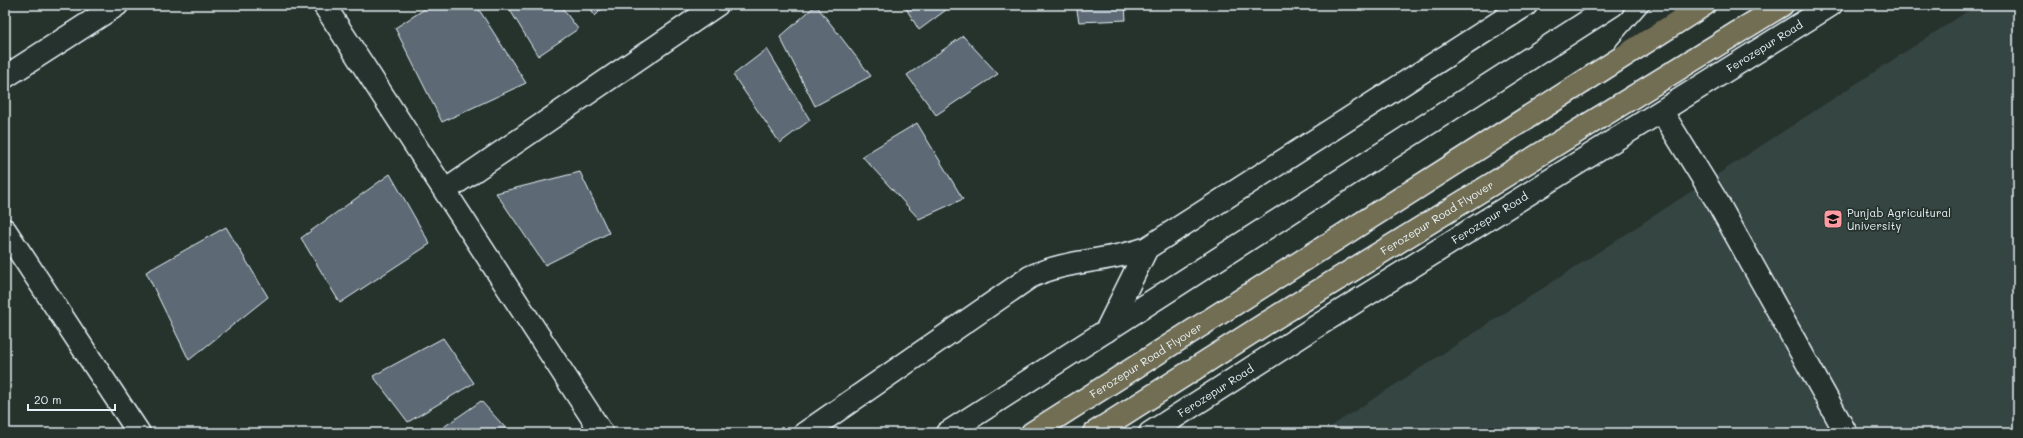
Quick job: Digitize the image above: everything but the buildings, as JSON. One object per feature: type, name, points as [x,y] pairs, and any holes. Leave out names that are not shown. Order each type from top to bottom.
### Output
[{"type":"main road","name":"Ferozepur Road Flyover","points":[[1032,433],[1704,5]]},
{"type":"main road","name":"Ferozepur Road Flyover","points":[[1094,433],[1265,324],[1782,5]]},
{"type":"street","points":[[5,77],[117,5]]},
{"type":"street","points":[[324,5],[446,190],[602,433]]},
{"type":"street","points":[[446,190],[717,5]]},
{"type":"street","points":[[805,433],[1030,277],[1064,265],[1128,255],[1148,248],[1526,5]]},
{"type":"street","points":[[948,433],[1613,5]]},
{"type":"street","points":[[1620,58],[1667,5]]},
{"type":"street","points":[[1734,35],[1795,17],[1816,5]]},
{"type":"street","name":"Ferozepur Road","points":[[1150,433],[1328,319],[1662,112],[1831,5]]},
{"type":"street","points":[[1662,112],[1718,203],[1846,433]]},
{"type":"street","points":[[5,230],[139,433]]},
{"type":"street","points":[[1106,331],[1148,248]]},
{"type":"shaded area","name":"Punjab Agricultural University","points":[[1977,5],[2018,5],[2018,433],[1321,433]]},
{"type":"place","name":"Punjab Agricultural University","points":[[1833,219]]}]
